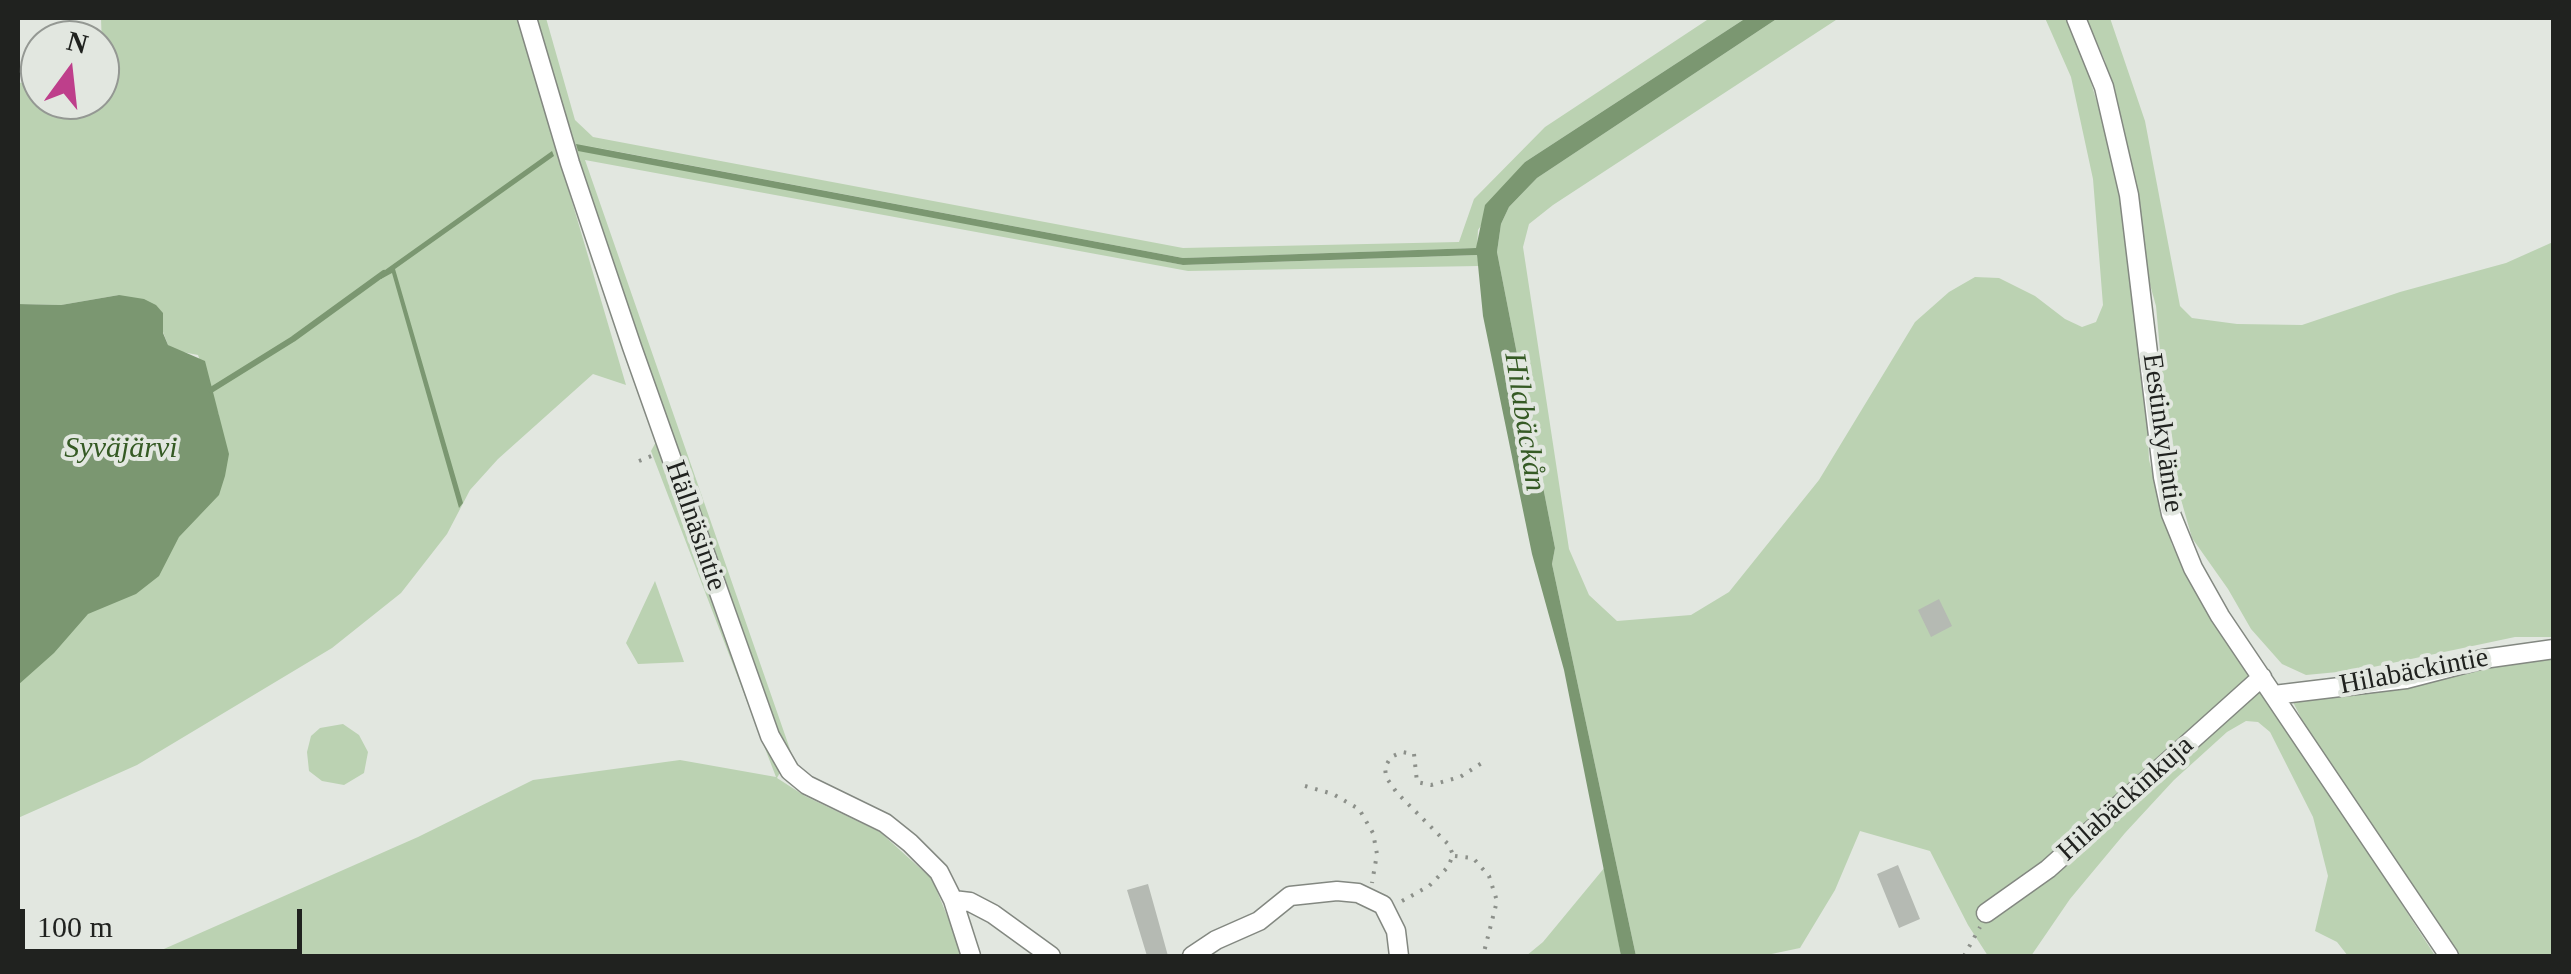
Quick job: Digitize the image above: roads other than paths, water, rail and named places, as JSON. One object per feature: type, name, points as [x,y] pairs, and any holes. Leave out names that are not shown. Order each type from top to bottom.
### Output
[{"type":"street","name":"Hällnäsintie","points":[[527,18],[570,163],[770,736],[790,770],[807,785],[885,824],[939,872],[953,900],[971,956]]},
{"type":"street","name":"Eestinkyläntie","points":[[2076,18],[2104,87],[2130,195],[2163,477],[2171,514],[2193,568],[2220,616],[2449,956]]},
{"type":"street","name":"Hilabäckintie","points":[[2274,696],[2406,679],[2484,659],[2554,650]]},
{"type":"street","name":"Hilabäckinkuja","points":[[1986,914],[2048,869],[2262,677]]},
{"type":"street","points":[[1192,956],[1216,940],[1259,922],[1290,896],[1337,891],[1374,901],[1396,931],[1399,956]]},
{"type":"street","points":[[953,900],[970,902],[993,914],[1051,956]]},
{"type":"water","name":"Hilabäckån","points":[[1746,18],[1778,18],[1537,178],[1509,207],[1501,224],[1497,252],[1555,548],[1552,564],[1636,956],[1621,956],[1564,670],[1532,554],[1483,316],[1477,255],[1183,265],[578,151],[576,144],[1183,258],[1476,248],[1485,205],[1525,162]]},
{"type":"water","points":[[552,151],[554,156],[395,269],[463,503],[459,508],[392,273],[381,279],[378,275]]},
{"type":"water","name":"Syväjärvi","points":[[119,295],[156,305],[163,313],[163,333],[168,345],[205,361],[229,454],[225,476],[219,495],[179,537],[159,576],[136,594],[88,614],[54,653],[18,685],[18,304],[61,305]]},
{"type":"waterway","points":[[211,390],[293,339],[384,273]]}]
